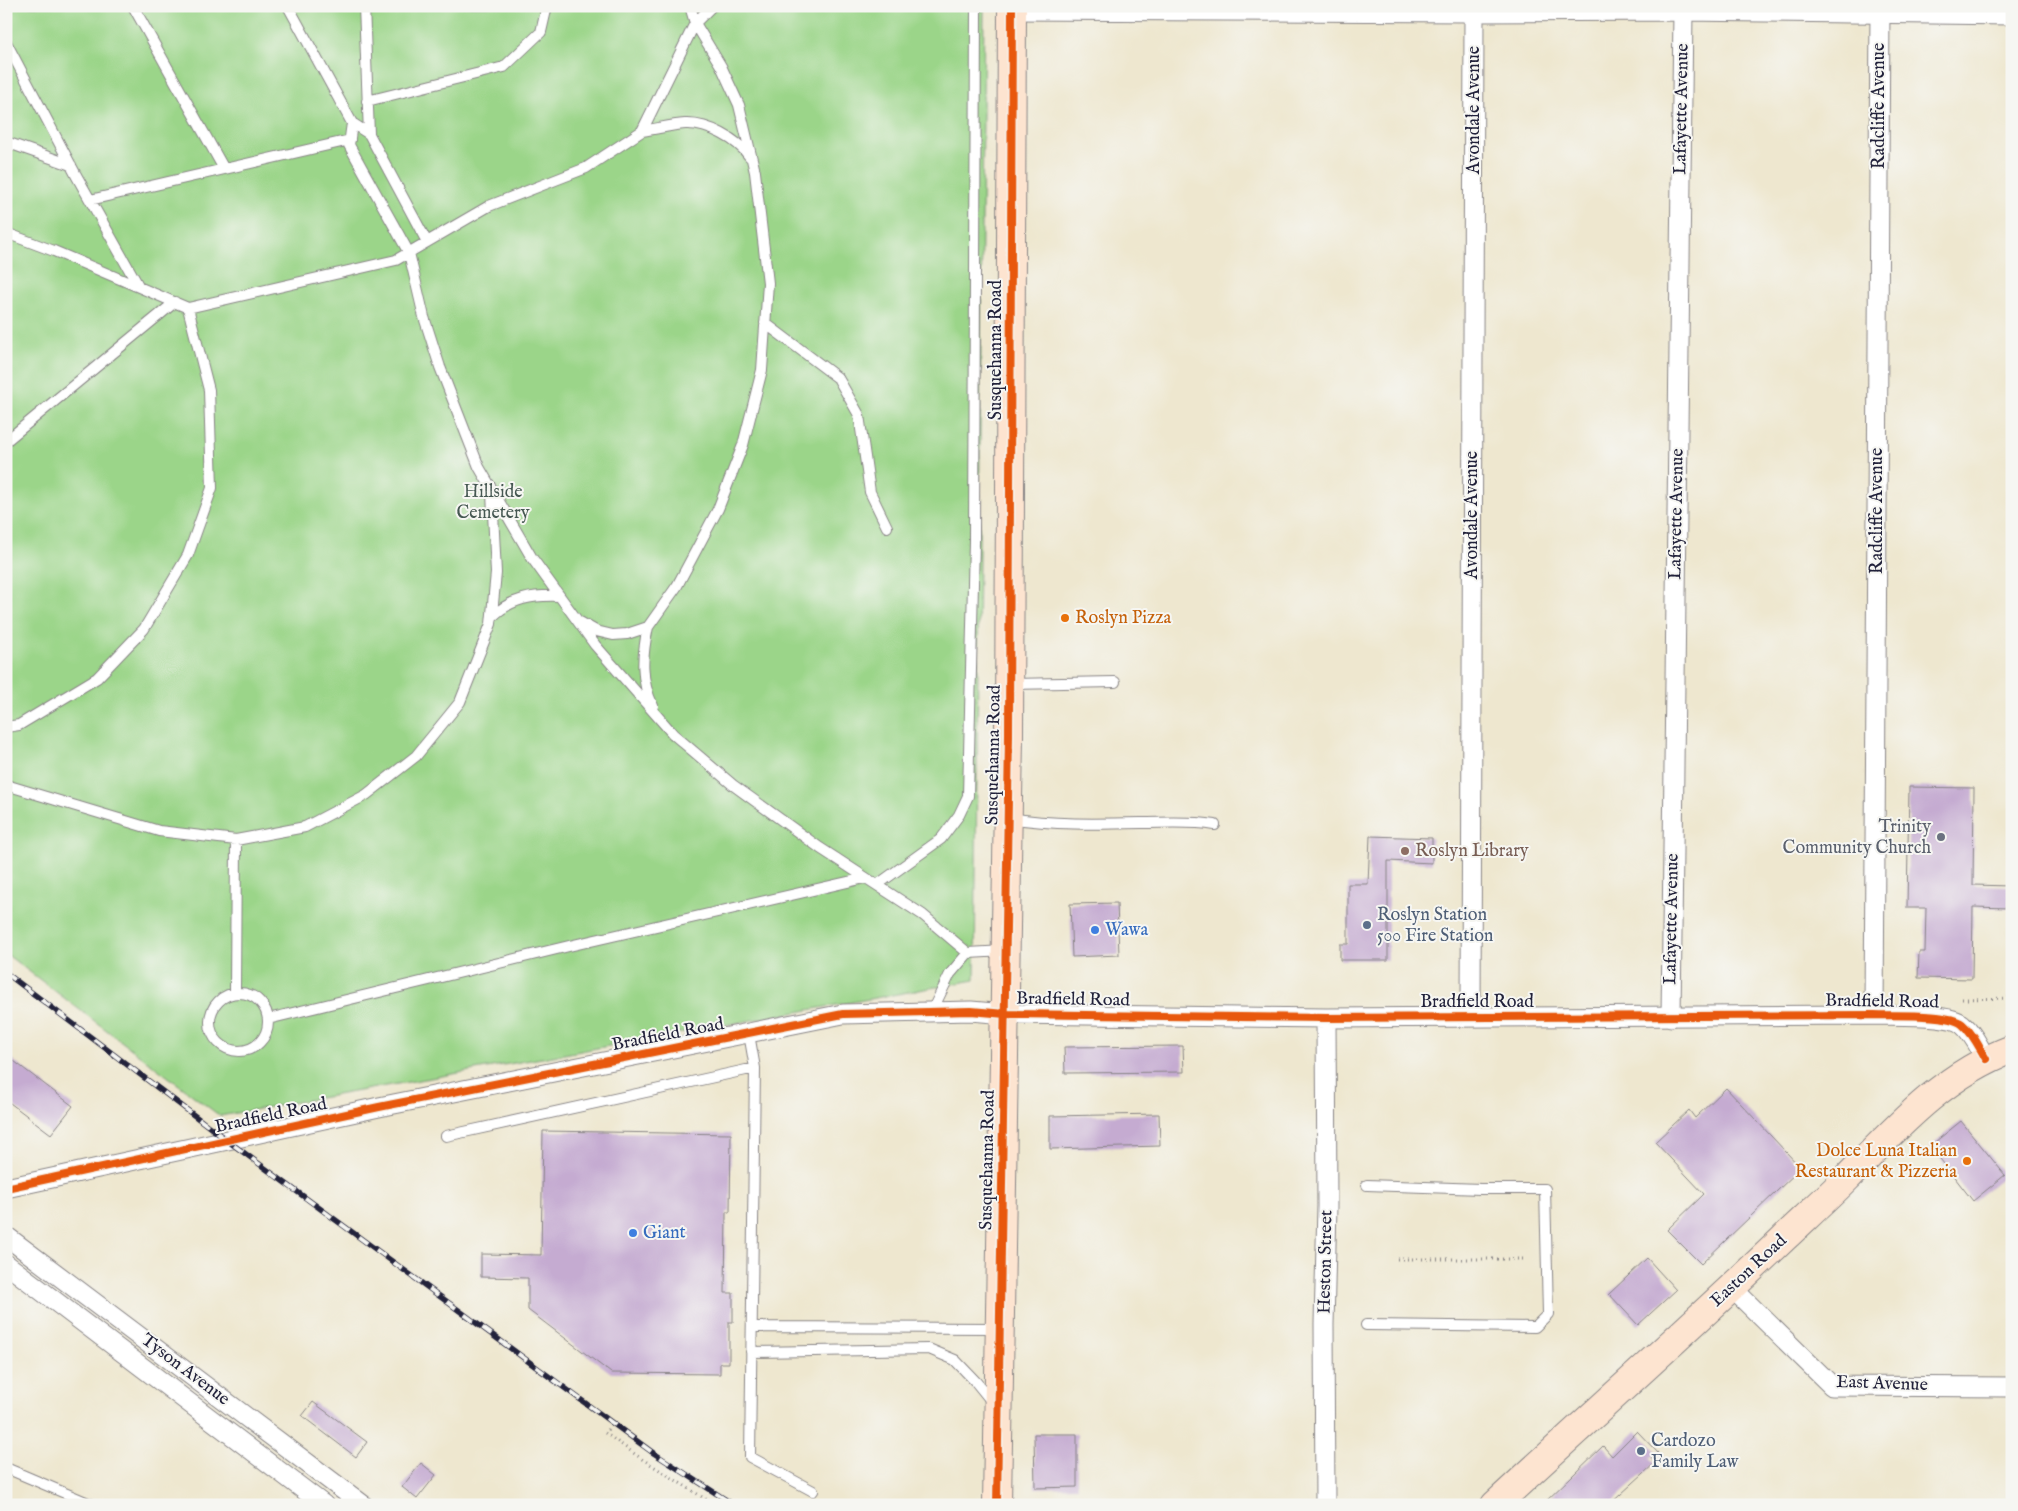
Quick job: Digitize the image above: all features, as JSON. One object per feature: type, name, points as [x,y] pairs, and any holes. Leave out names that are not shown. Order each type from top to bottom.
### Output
[{"type":"main road","name":"Susquehanna Road","points":[[997,1505],[1010,684],[1012,8]]},
{"type":"main road","name":"Easton Road","points":[[1495,1505],[1732,1288],[1840,1185],[1918,1107],[1946,1084],[1986,1059],[2012,1050]]},
{"type":"street","points":[[1012,8],[1474,12],[1880,10],[2012,15]]},
{"type":"street","name":"Radcliffe Avenue","points":[[1874,1015],[1880,10]]},
{"type":"street","name":"Lafayette Avenue","points":[[1671,1017],[1683,11]]},
{"type":"street","name":"Avondale Avenue","points":[[1471,1017],[1474,12]]},
{"type":"street","name":"Bradfield Road","points":[[6,1188],[379,1107],[843,1014],[971,1011],[1005,1014],[1326,1018],[1874,1015],[1941,1017],[1961,1023],[1973,1036],[1986,1059]]},
{"type":"street","name":"Heston Street","points":[[1325,1505],[1326,1018]]},
{"type":"street","name":"Tyson Avenue","points":[[6,1236],[363,1505]]},
{"type":"street","name":"Tyson Avenue","points":[[6,1264],[324,1505]]},
{"type":"street","name":"East Avenue","points":[[1732,1288],[1832,1386],[2012,1386]]},
{"type":"lane","points":[[133,6],[224,169]]},
{"type":"lane","points":[[288,6],[352,123],[369,134]]},
{"type":"lane","points":[[364,6],[369,134],[427,242]]},
{"type":"lane","points":[[367,101],[504,68],[541,32],[547,6]]},
{"type":"lane","points":[[657,716],[648,696],[643,671],[644,647],[648,627],[677,586],[718,510],[744,444],[762,370],[768,283],[752,160],[739,105],[721,66],[695,23],[690,6]]},
{"type":"lane","points":[[642,131],[695,23],[712,6]]},
{"type":"lane","points":[[877,886],[941,839],[959,815],[968,796],[974,541],[976,6]]},
{"type":"lane","points":[[6,42],[71,165],[139,287]]},
{"type":"lane","points":[[352,123],[349,145],[409,253],[424,317],[440,367],[479,467],[532,558],[595,645],[673,734],[733,785],[820,848],[922,915],[968,953],[1006,951]]},
{"type":"lane","points":[[6,233],[54,251],[188,308],[396,260],[489,206],[586,168],[642,131],[686,124],[705,128],[726,136],[747,152],[752,160]]},
{"type":"lane","points":[[90,200],[350,140]]},
{"type":"lane","points":[[6,142],[71,165]]},
{"type":"lane","points":[[6,441],[175,302]]},
{"type":"lane","points":[[6,727],[19,725],[97,678],[144,629],[188,556],[212,488],[209,390],[188,308]]},
{"type":"lane","points":[[765,323],[838,378],[859,415],[870,492],[887,527]]},
{"type":"lane","points":[[6,785],[159,831],[236,840],[305,827],[366,794],[416,756],[460,702],[492,618],[496,573],[492,490]]},
{"type":"lane","points":[[492,618],[501,608],[517,600],[543,596],[559,596]]},
{"type":"lane","points":[[576,619],[596,631],[613,635],[627,634],[648,627]]},
{"type":"lane","points":[[1010,684],[1115,682]]},
{"type":"lane","points":[[1008,818],[1077,824],[1175,823],[1215,825]]},
{"type":"lane","points":[[235,993],[236,840]]},
{"type":"lane","points":[[268,1020],[569,946],[865,878]]},
{"type":"lane","points":[[932,1011],[950,974],[968,953]]},
{"type":"lane","points":[[235,993],[253,996],[266,1010],[268,1020],[267,1029],[257,1046],[238,1052],[220,1045],[210,1029],[209,1019],[218,1001],[235,993]]},
{"type":"lane","points":[[749,1034],[755,1068],[750,1457],[813,1491]]},
{"type":"lane","points":[[446,1136],[755,1068]]},
{"type":"lane","points":[[1366,1325],[1535,1327],[1548,1314],[1545,1189],[1367,1185]]},
{"type":"lane","points":[[752,1327],[1000,1328]]},
{"type":"lane","points":[[751,1352],[929,1349],[956,1360],[999,1410]]},
{"type":"lane","points":[[6,1468],[93,1505]]},
{"type":"path","points":[[1962,999],[2012,998]]},
{"type":"path","points":[[1397,1259],[1524,1259]]},
{"type":"path","points":[[608,1429],[605,1434],[715,1505]]},
{"type":"green space","name":"Hillside Cemetery","points":[[6,6],[984,6],[975,980],[220,1116],[6,954]]},
{"type":"building","name":"Trinity Community Church","points":[[1909,787],[1974,788],[1973,885],[2010,886],[2009,908],[1973,907],[1972,979],[1918,978],[1919,952],[1925,952],[1926,908],[1907,908]]},
{"type":"building","points":[[1370,836],[1432,838],[1432,863],[1388,861],[1388,960],[1340,960],[1340,944],[1348,944],[1348,884],[1368,884]]},
{"type":"building","name":"Wawa","points":[[1117,903],[1119,955],[1072,957],[1070,904]]},
{"type":"building","points":[[1183,1046],[1184,1072],[1065,1073],[1064,1047]]},
{"type":"building","points":[[6,1055],[73,1106],[51,1134],[6,1100]]},
{"type":"building","points":[[1726,1088],[1801,1168],[1701,1264],[1667,1230],[1704,1194],[1655,1142],[1689,1110],[1695,1118]]},
{"type":"building","points":[[1159,1114],[1160,1146],[1050,1149],[1050,1116]]},
{"type":"building","name":"Dolce Luna Italian Restaurant & Pizzeria","points":[[1961,1121],[2005,1175],[1973,1201],[1930,1146]]},
{"type":"building","name":"Giant","points":[[543,1131],[731,1134],[730,1212],[726,1212],[725,1293],[733,1293],[733,1322],[729,1322],[729,1363],[720,1363],[720,1374],[611,1373],[528,1310],[528,1278],[481,1277],[481,1254],[541,1255]]},
{"type":"building","points":[[1647,1258],[1676,1290],[1638,1325],[1609,1294]]},
{"type":"building","points":[[313,1402],[367,1442],[356,1457],[302,1416]]},
{"type":"building","points":[[1637,1431],[1658,1453],[1651,1458],[1655,1463],[1609,1505],[1542,1505],[1603,1446],[1612,1456]]},
{"type":"building","points":[[1034,1434],[1077,1434],[1077,1487],[1035,1488]]},
{"type":"building","points":[[421,1463],[436,1475],[417,1499],[402,1487]]},
{"type":"railway","points":[[6,973],[228,1141],[652,1452],[734,1505]]},
{"type":"cycle path","points":[[997,1505],[1009,735],[1012,6]]},
{"type":"cycle path","points":[[6,1188],[379,1107],[843,1014],[971,1011],[1005,1014],[1326,1018],[1920,1016],[1945,1018],[1962,1024],[1973,1036],[1986,1059]]},
{"type":"place","name":"Roslyn Pizza","points":[[1065,618]]},
{"type":"place","name":"Trinity Community Church","points":[[1941,837]]},
{"type":"place","name":"Roslyn Library","points":[[1405,851]]},
{"type":"place","name":"Roslyn Station 500 Fire Station","points":[[1367,925]]},
{"type":"place","name":"Wawa","points":[[1095,930]]},
{"type":"place","name":"Dolce Luna Italian Restaurant & Pizzeria","points":[[1967,1161]]},
{"type":"place","name":"Giant","points":[[633,1233]]},
{"type":"place","name":"Cardozo Family Law","points":[[1641,1451]]}]
